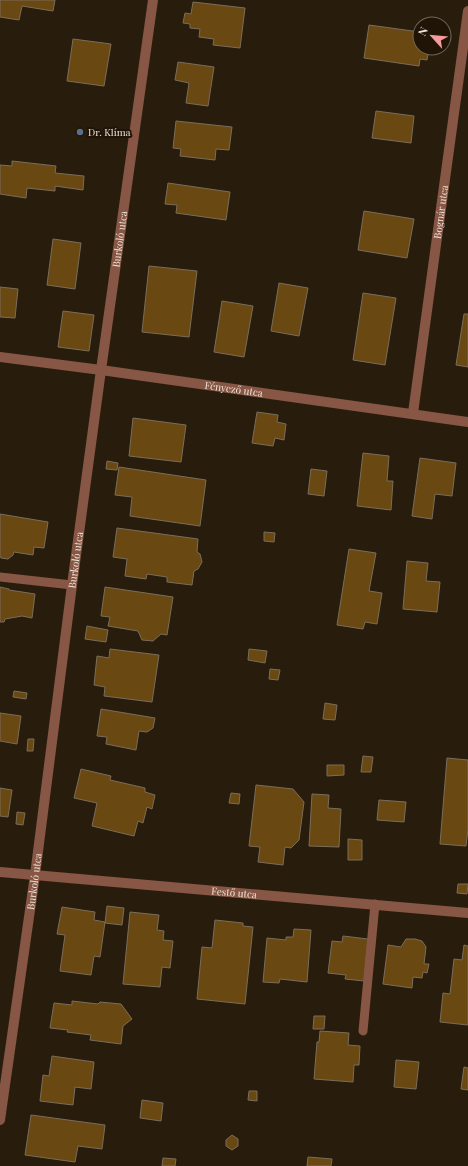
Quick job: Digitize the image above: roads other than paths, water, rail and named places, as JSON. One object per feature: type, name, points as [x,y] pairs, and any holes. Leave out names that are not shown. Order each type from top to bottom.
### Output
[{"type":"street","name":"Burkoló utca","points":[[0,1120],[35,875],[72,585],[153,0]]},
{"type":"street","name":"Bognár utca","points":[[413,414],[468,11]]},
{"type":"street","name":"Fényező utca","points":[[0,356],[468,422]]},
{"type":"street","name":"Festő utca","points":[[0,872],[468,913]]},
{"type":"lane","points":[[0,577],[72,585]]},
{"type":"lane","points":[[363,1031],[375,904]]},
{"type":"place","name":"Dr. Klíma","points":[[80,132]]}]
